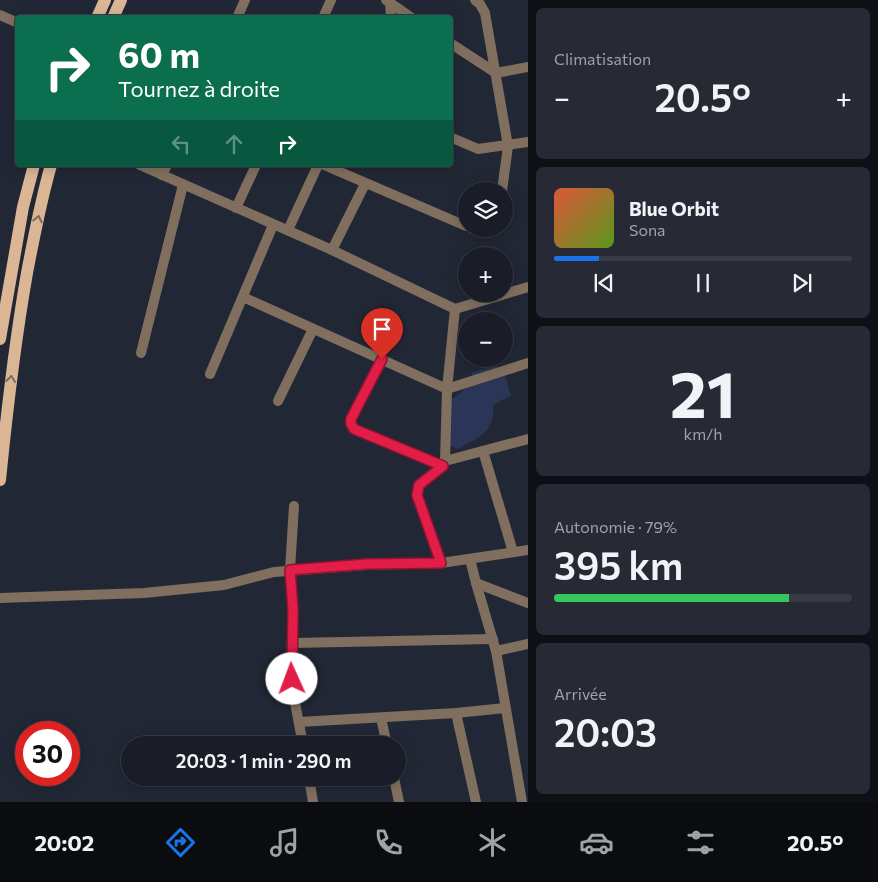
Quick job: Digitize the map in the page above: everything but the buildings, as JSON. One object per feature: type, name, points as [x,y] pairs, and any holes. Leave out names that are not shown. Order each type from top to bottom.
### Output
[{"type":"main road","points":[[98,15],[105,0]]},
{"type":"main road","points":[[114,15],[121,0]]},
{"type":"main road","points":[[0,339],[24,207],[34,167]]},
{"type":"main road","points":[[0,480],[15,347],[33,240],[51,167]]},
{"type":"street","points":[[238,15],[245,0]]},
{"type":"street","points":[[324,15],[330,0]]},
{"type":"street","points":[[475,0],[480,4],[485,13],[508,146],[503,182]]},
{"type":"street","points":[[388,1],[390,15]]},
{"type":"street","points":[[388,1],[408,15]]},
{"type":"street","points":[[0,15],[15,22]]},
{"type":"street","points":[[453,45],[496,73],[528,66]]},
{"type":"street","points":[[453,138],[478,149],[528,142]]},
{"type":"street","points":[[144,167],[332,250],[455,309],[528,288]]},
{"type":"street","points":[[162,175],[166,167]]},
{"type":"street","points":[[236,208],[255,167]]},
{"type":"street","points":[[288,230],[317,167]]},
{"type":"street","points":[[328,167],[458,223]]},
{"type":"street","points":[[332,250],[365,184]]},
{"type":"street","points":[[141,353],[183,185]]},
{"type":"street","points":[[210,374],[273,225]]},
{"type":"street","points":[[243,297],[447,389],[528,363]]},
{"type":"street","points":[[444,464],[447,389],[455,309]]},
{"type":"street","points":[[278,401],[313,329]]},
{"type":"street","points":[[0,339],[15,347]]},
{"type":"street","points":[[382,359],[351,419],[351,424],[354,429],[444,464]]},
{"type":"street","points":[[441,563],[417,495],[419,485],[444,464],[528,439]]},
{"type":"street","points":[[484,451],[513,552]]},
{"type":"street","points":[[294,506],[290,570],[293,609],[293,692],[301,736]]},
{"type":"street","points":[[0,598],[144,593],[224,585],[274,572],[290,570],[367,564],[441,563],[528,550]]},
{"type":"street","points":[[470,559],[496,651],[525,802]]},
{"type":"street","points":[[476,583],[528,603]]},
{"type":"street","points":[[292,644],[493,639]]},
{"type":"street","points":[[496,651],[528,644]]},
{"type":"street","points":[[299,722],[456,713],[506,708]]},
{"type":"street","points":[[456,713],[476,802]]},
{"type":"street","points":[[381,718],[385,736]]},
{"type":"street","points":[[310,786],[313,802]]},
{"type":"street","points":[[396,786],[399,802]]},
{"type":"shaded area","points":[[497,367],[505,375],[511,396],[493,405],[491,422],[489,428],[484,433],[458,449],[442,442],[444,402],[462,391],[473,372]]},
{"type":"route","points":[[292,679],[293,609],[290,570],[367,564],[441,563],[417,495],[419,485],[443,466],[354,429],[351,424],[351,419],[382,359]]}]
